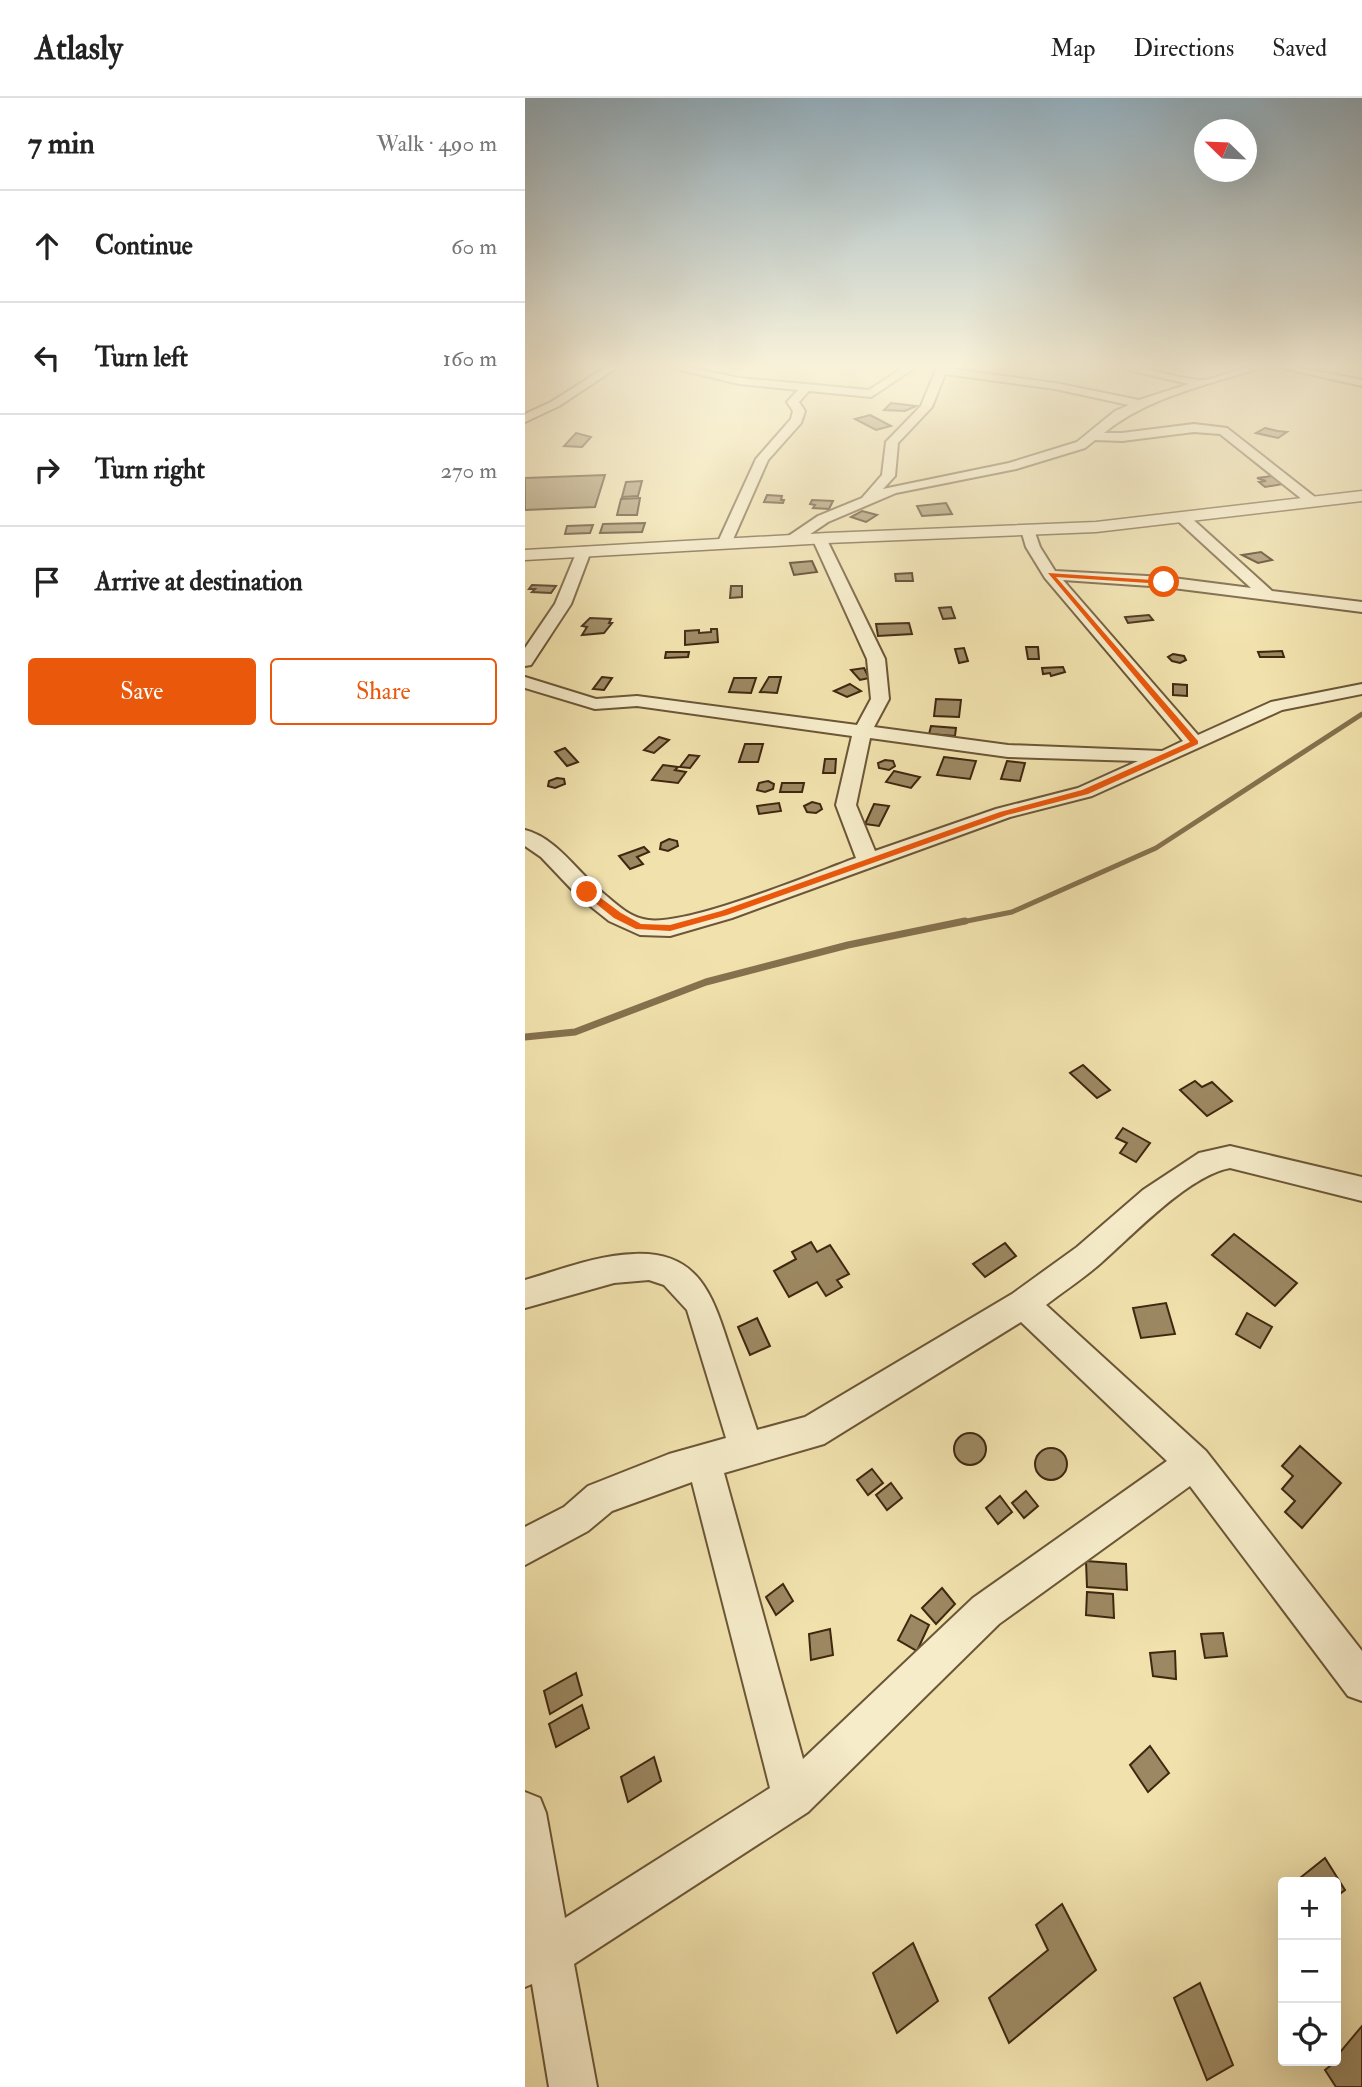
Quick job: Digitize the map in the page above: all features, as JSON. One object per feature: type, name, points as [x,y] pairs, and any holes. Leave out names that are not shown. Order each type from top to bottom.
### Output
[{"type":"street","points":[[724,544],[762,460]]},
{"type":"street","points":[[866,499],[888,476],[890,460]]},
{"type":"street","points":[[792,540],[824,519],[892,490],[1030,460]]},
{"type":"street","points":[[1261,460],[1313,501]]},
{"type":"street","points":[[525,555],[819,538],[1096,527],[1362,496]]},
{"type":"street","points":[[1183,518],[1266,594]]},
{"type":"street","points":[[1028,530],[1033,547],[1050,575],[1195,743]]},
{"type":"street","points":[[819,538],[876,659],[880,699],[862,732],[845,805],[869,863]]},
{"type":"street","points":[[525,661],[563,604],[584,551]]},
{"type":"street","points":[[1050,575],[1164,582],[1362,607]]},
{"type":"street","points":[[525,682],[595,704],[637,701],[1008,751],[1166,756]]},
{"type":"street","points":[[525,836],[548,852],[587,892],[617,916],[640,927],[670,928],[724,913],[869,863],[907,846],[1003,813],[1085,792],[1277,706],[1362,689]]},
{"type":"street","points":[[525,1547],[576,1519],[600,1498],[669,1471],[704,1464],[812,1432],[1023,1304],[1088,1256],[1153,1199],[1218,1158],[1230,1157],[1360,1195]]},
{"type":"street","points":[[525,1294],[593,1274],[632,1268],[663,1270],[685,1283],[700,1303],[747,1451]]},
{"type":"street","points":[[1023,1304],[1194,1462],[1362,1682]]},
{"type":"street","points":[[537,1960],[793,1797],[986,1611],[1194,1462]]},
{"type":"street","points":[[704,1464],[793,1797]]},
{"type":"street","points":[[525,1813],[537,1960],[573,2087]]},
{"type":"building","points":[[605,475],[595,507],[525,510],[525,478]]},
{"type":"building","points":[[1272,476],[1283,484],[1265,487],[1259,482],[1266,481],[1257,478]]},
{"type":"building","points":[[642,481],[638,496],[622,497],[626,482]]},
{"type":"building","points":[[767,495],[782,496],[783,503],[764,502]]},
{"type":"building","points":[[640,498],[637,515],[617,515],[621,499]]},
{"type":"building","points":[[812,500],[833,501],[829,509],[813,508],[815,505],[810,504]]},
{"type":"building","points":[[946,503],[952,514],[922,516],[917,506]]},
{"type":"building","points":[[862,511],[877,515],[866,522],[851,517]]},
{"type":"building","points":[[645,523],[642,532],[600,533],[603,524]]},
{"type":"building","points":[[593,525],[590,533],[565,534],[567,526]]},
{"type":"building","points":[[1261,552],[1272,560],[1258,563],[1242,555]]},
{"type":"building","points":[[812,561],[817,572],[794,575],[790,563]]},
{"type":"building","points":[[912,573],[913,581],[896,581],[895,574]]},
{"type":"building","points":[[532,585],[556,586],[551,593],[532,592],[535,589],[529,589]]},
{"type":"building","points":[[731,586],[742,586],[742,597],[730,598]]},
{"type":"building","points":[[951,607],[955,618],[943,619],[939,608]]},
{"type":"building","points":[[1149,615],[1153,620],[1128,623],[1125,617]]},
{"type":"building","points":[[590,618],[611,619],[609,623],[612,623],[604,633],[582,635],[587,627],[582,626]]},
{"type":"building","points":[[909,623],[912,634],[878,636],[876,624]]},
{"type":"building","points":[[711,629],[717,629],[718,642],[685,645],[685,631],[699,630],[699,633],[711,632]]},
{"type":"building","points":[[1026,647],[1038,647],[1039,659],[1028,659]]},
{"type":"building","points":[[964,648],[968,661],[959,663],[955,649]]},
{"type":"building","points":[[1282,651],[1284,657],[1260,657],[1258,652]]},
{"type":"building","points":[[666,652],[689,652],[688,657],[665,658]]},
{"type":"building","points":[[1173,654],[1184,656],[1186,660],[1180,663],[1172,661],[1168,657]]},
{"type":"building","points":[[1063,667],[1065,672],[1051,676],[1050,673],[1043,674],[1042,668]]},
{"type":"building","points":[[864,668],[869,678],[860,680],[851,670]]},
{"type":"building","points":[[602,677],[612,678],[604,690],[593,689]]},
{"type":"building","points":[[769,677],[781,677],[777,693],[760,692]]},
{"type":"building","points":[[734,678],[756,678],[751,693],[729,692]]},
{"type":"building","points":[[850,684],[861,691],[847,697],[834,691]]},
{"type":"building","points":[[1173,684],[1187,685],[1187,696],[1173,695]]},
{"type":"building","points":[[936,699],[961,700],[959,717],[934,716]]},
{"type":"building","points":[[931,726],[956,728],[955,736],[929,734]]},
{"type":"building","points":[[659,737],[669,740],[654,753],[644,750]]},
{"type":"building","points":[[745,744],[763,744],[758,762],[739,762]]},
{"type":"building","points":[[565,748],[578,762],[567,766],[555,752]]},
{"type":"building","points":[[689,755],[699,756],[690,768],[680,767]]},
{"type":"building","points":[[944,757],[976,761],[970,779],[937,775]]},
{"type":"building","points":[[825,759],[836,759],[835,773],[823,773]]},
{"type":"building","points":[[893,761],[895,766],[889,770],[879,768],[878,763]]},
{"type":"building","points":[[1007,761],[1025,763],[1020,781],[1001,779]]},
{"type":"building","points":[[663,765],[678,767],[675,770],[686,772],[678,783],[652,780]]},
{"type":"building","points":[[894,771],[920,777],[911,788],[886,782]]},
{"type":"building","points":[[564,779],[565,784],[555,788],[548,786],[549,781]]},
{"type":"building","points":[[768,781],[774,784],[773,789],[765,792],[757,790],[759,783]]},
{"type":"building","points":[[782,783],[804,783],[802,792],[780,792]]},
{"type":"building","points":[[812,802],[820,804],[822,809],[816,813],[807,812],[804,806]]},
{"type":"building","points":[[779,803],[781,811],[759,814],[757,806]]},
{"type":"building","points":[[874,804],[889,806],[879,826],[865,824]]},
{"type":"building","points":[[669,839],[677,841],[678,846],[668,851],[660,849],[661,843]]},
{"type":"building","points":[[644,847],[649,852],[637,857],[643,864],[630,869],[619,856]]},
{"type":"building","points":[[1083,1065],[1110,1090],[1097,1098],[1070,1073]]},
{"type":"building","points":[[1195,1081],[1202,1087],[1212,1082],[1232,1101],[1207,1116],[1180,1090]]},
{"type":"building","points":[[1123,1128],[1150,1143],[1136,1162],[1120,1153],[1127,1143],[1116,1138]]},
{"type":"building","points":[[1234,1234],[1297,1283],[1275,1306],[1212,1255]]},
{"type":"building","points":[[811,1242],[817,1252],[830,1245],[849,1274],[837,1280],[842,1287],[826,1296],[817,1282],[789,1297],[774,1271],[796,1259],[792,1252]]},
{"type":"building","points":[[1005,1243],[1016,1256],[985,1277],[973,1264]]},
{"type":"building","points":[[1166,1303],[1175,1334],[1141,1338],[1133,1308]]},
{"type":"building","points":[[1247,1313],[1272,1327],[1260,1348],[1236,1334]]},
{"type":"building","points":[[757,1318],[770,1346],[750,1355],[738,1327]]},
{"type":"building","points":[[970,1433],[981,1438],[986,1449],[981,1460],[970,1465],[959,1460],[954,1449],[959,1438]]},
{"type":"building","points":[[1300,1446],[1341,1483],[1302,1528],[1285,1512],[1295,1501],[1282,1489],[1293,1476],[1282,1466]]},
{"type":"building","points":[[1051,1448],[1062,1453],[1067,1464],[1062,1475],[1051,1480],[1040,1475],[1035,1464],[1040,1453]]},
{"type":"building","points":[[872,1469],[883,1483],[868,1495],[857,1480]]},
{"type":"building","points":[[891,1483],[902,1498],[887,1510],[876,1495]]},
{"type":"building","points":[[1026,1491],[1038,1506],[1024,1518],[1012,1503]]},
{"type":"building","points":[[1000,1496],[1012,1512],[998,1524],[986,1508]]},
{"type":"building","points":[[1086,1561],[1126,1564],[1127,1590],[1087,1587]]},
{"type":"building","points":[[783,1584],[793,1601],[776,1615],[766,1597]]},
{"type":"building","points":[[942,1588],[955,1604],[936,1624],[922,1608]]},
{"type":"building","points":[[1087,1592],[1113,1594],[1114,1618],[1086,1615]]},
{"type":"building","points":[[911,1615],[929,1625],[917,1651],[898,1640]]},
{"type":"building","points":[[830,1629],[833,1655],[811,1660],[809,1634]]},
{"type":"building","points":[[1223,1633],[1227,1656],[1205,1658],[1201,1634]]},
{"type":"building","points":[[1175,1651],[1176,1679],[1153,1676],[1150,1653]]},
{"type":"building","points":[[576,1673],[582,1695],[550,1714],[544,1691]]},
{"type":"building","points":[[582,1705],[589,1728],[556,1747],[549,1724]]},
{"type":"building","points":[[1150,1746],[1169,1773],[1148,1792],[1130,1765]]},
{"type":"building","points":[[654,1757],[661,1781],[628,1802],[621,1777]]},
{"type":"building","points":[[1325,1858],[1337,1877],[1301,1877]]},
{"type":"building","points":[[1062,1904],[1096,1970],[1009,2043],[989,1998],[1048,1950],[1036,1925]]},
{"type":"building","points":[[913,1943],[938,2001],[897,2033],[873,1973]]},
{"type":"building","points":[[1200,1983],[1233,2065],[1207,2080],[1174,1998]]},
{"type":"building","points":[[1362,2026],[1362,2087],[1336,2087],[1325,2070],[1330,2066],[1341,2066],[1341,2051]]},
{"type":"waterway","points":[[957,923],[1012,912],[1156,848],[1362,714]]},
{"type":"waterway","points":[[525,1037],[575,1032],[706,982],[848,945],[965,921]]},
{"type":"route","points":[[587,892],[617,916],[640,927],[670,928],[724,913],[869,863],[907,846],[1003,813],[1085,792],[1195,743],[1050,575],[1164,582]]}]
